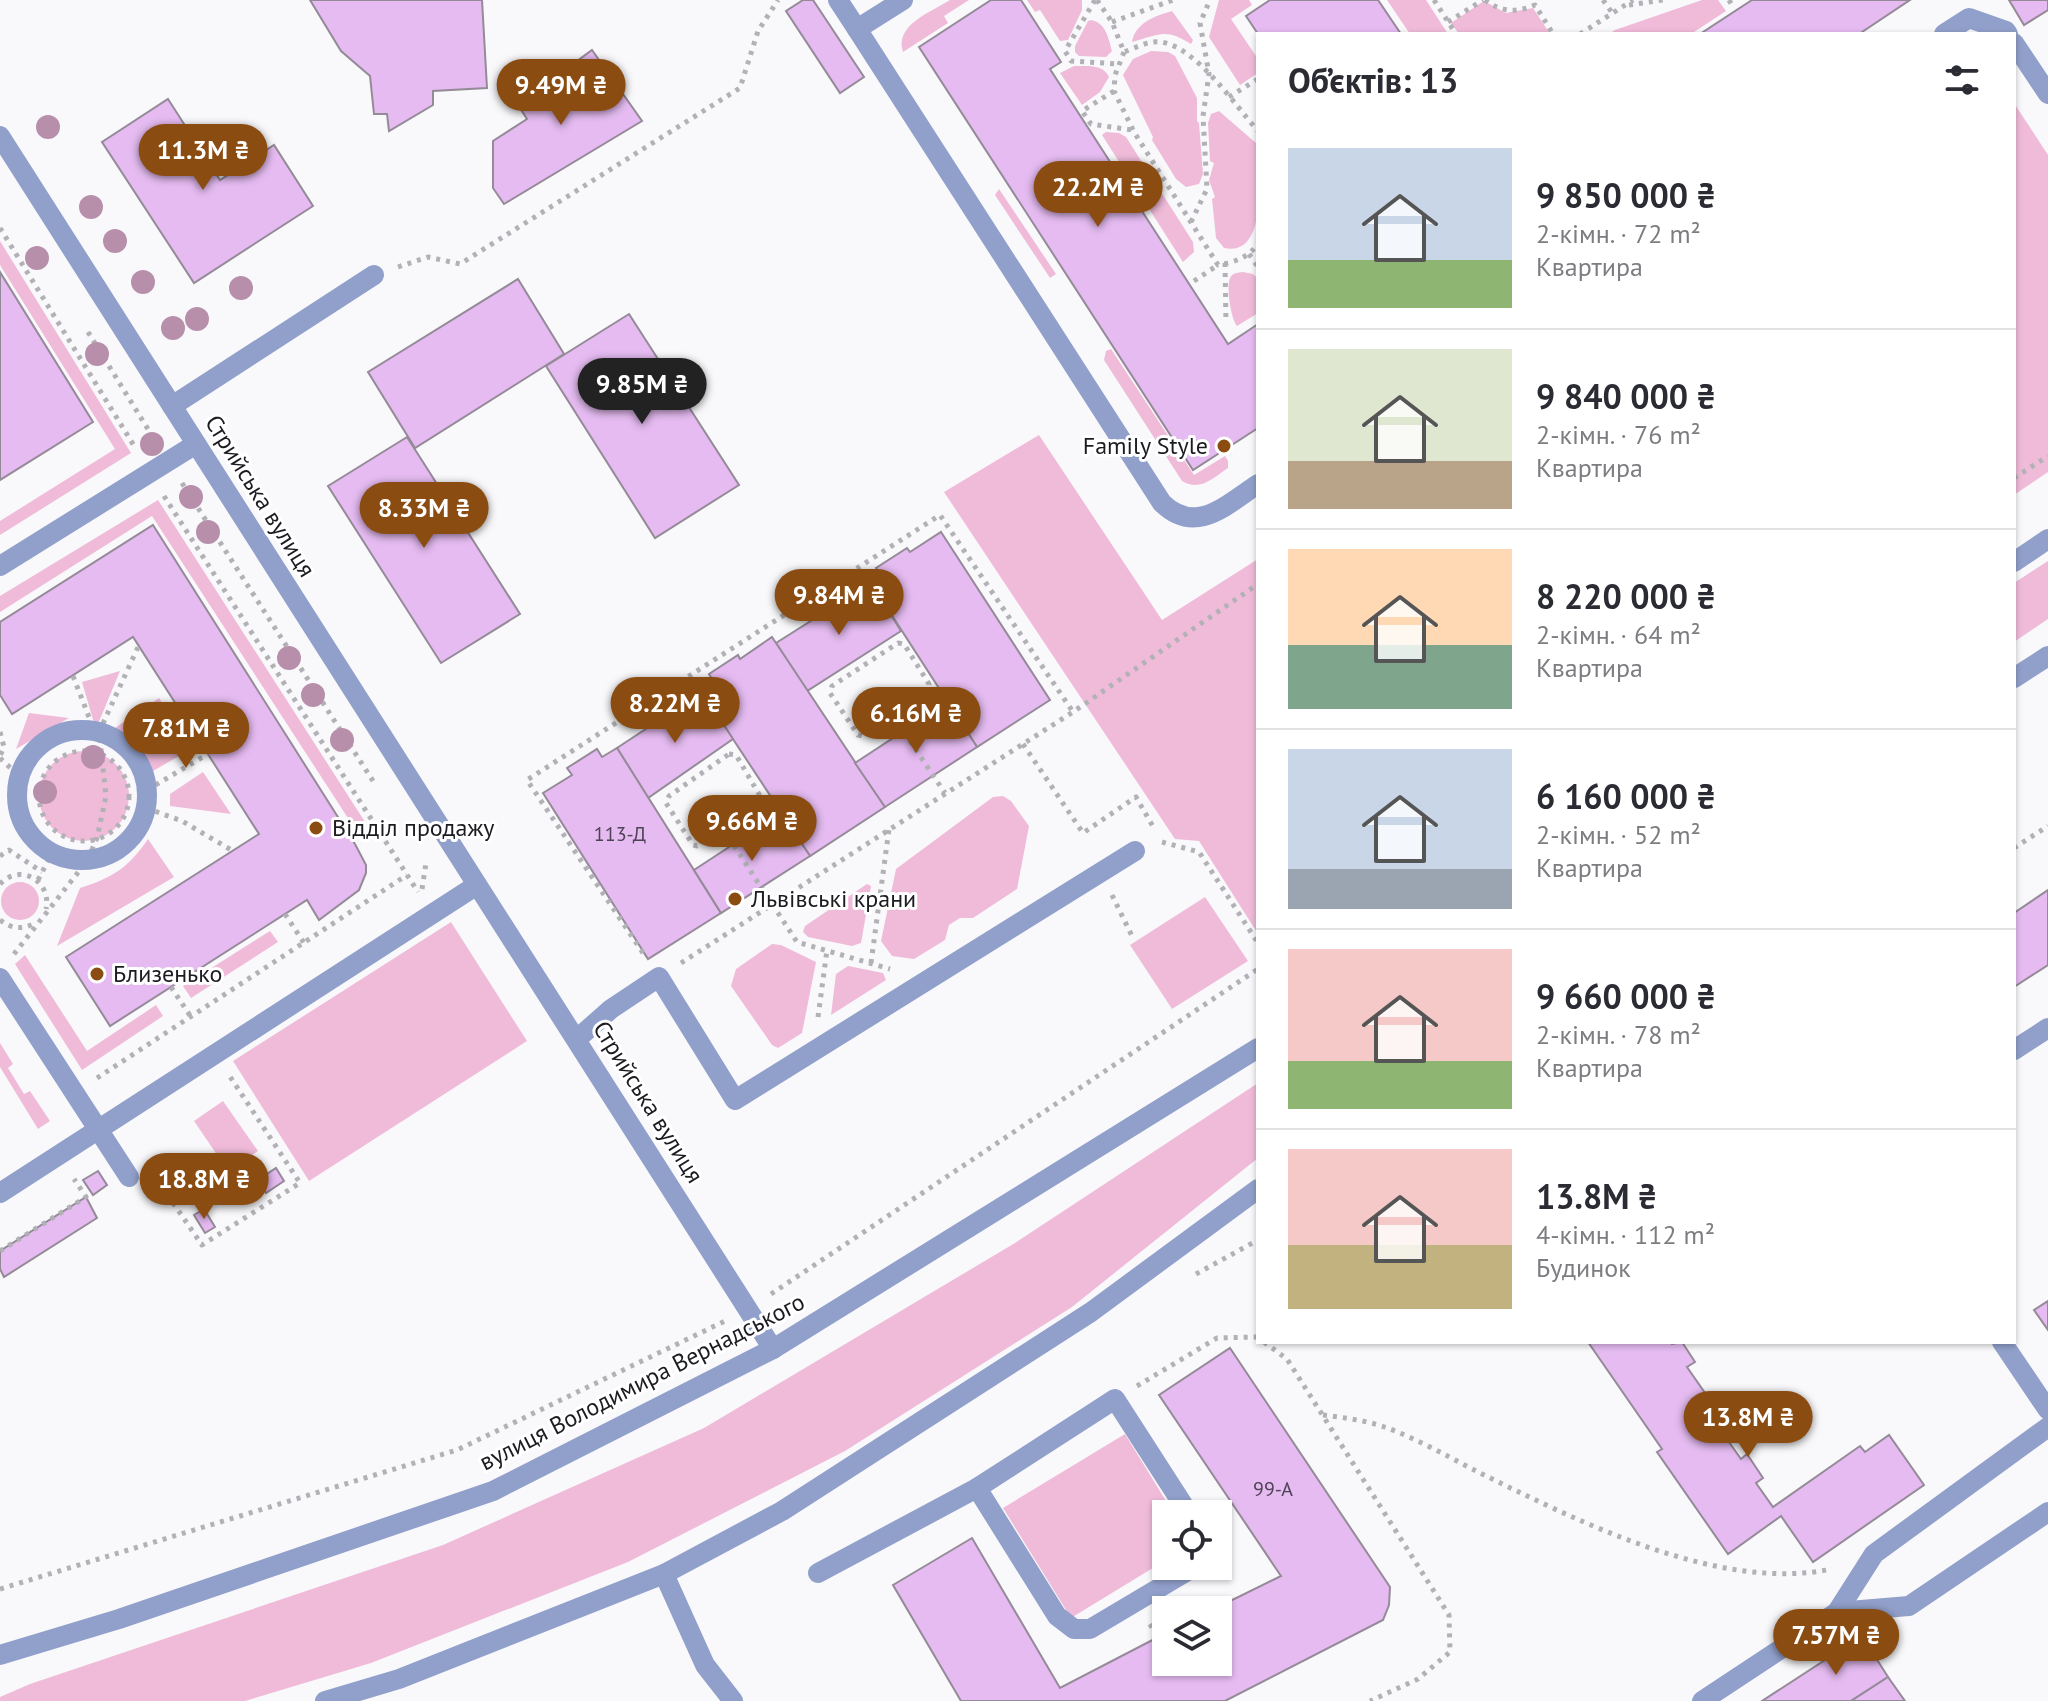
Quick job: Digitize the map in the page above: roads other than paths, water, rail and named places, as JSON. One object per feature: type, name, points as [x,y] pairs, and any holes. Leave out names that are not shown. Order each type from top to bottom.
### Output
[{"type":"street","points":[[838,0],[1162,503],[1172,513],[1185,519],[1202,517],[1218,511],[1256,485]]},
{"type":"street","points":[[857,29],[903,0]]},
{"type":"street","points":[[1947,32],[1969,18],[2007,32]]},
{"type":"street","points":[[2016,46],[2048,94]]},
{"type":"street","name":"Стрийська вулиця","points":[[0,136],[773,1349]]},
{"type":"street","points":[[172,406],[374,275]]},
{"type":"street","points":[[0,566],[196,444]]},
{"type":"street","points":[[2016,561],[2048,539]]},
{"type":"street","points":[[2016,677],[2048,656]]},
{"type":"street","points":[[74,730],[96,731],[112,736],[127,747],[139,762],[146,780],[144,817],[135,834],[121,848],[104,857],[87,861],[69,859],[47,862],[26,829],[12,791],[27,759],[48,740],[74,730]]},
{"type":"street","points":[[577,1039],[611,1009],[659,977],[735,1100],[1135,851]]},
{"type":"street","points":[[0,1193],[477,885]]},
{"type":"street","points":[[3,971],[129,1177]]},
{"type":"street","points":[[2016,1049],[2048,1028]]},
{"type":"street","name":"вулиця Володимира Вернадського","points":[[0,1655],[119,1619],[493,1491],[773,1349],[1256,1049]]},
{"type":"street","points":[[325,1701],[399,1679],[664,1574],[782,1511],[1091,1312],[1256,1190]]},
{"type":"street","points":[[2003,1344],[2048,1410]]},
{"type":"street","points":[[818,1573],[977,1488],[1115,1399],[1180,1500]]},
{"type":"street","points":[[1702,1701],[1837,1612],[1874,1554],[2048,1427]]},
{"type":"street","points":[[977,1488],[1057,1616],[1074,1629],[1090,1629],[1172,1580]]},
{"type":"street","points":[[1837,1612],[1909,1606],[2048,1512]]},
{"type":"street","points":[[664,1574],[705,1665],[733,1701]]},
{"type":"place","name":"Family Style","points":[[1224,446]]},
{"type":"place","name":"Відділ продажу","points":[[316,828]]},
{"type":"place","name":"Львівські крани","points":[[735,899]]},
{"type":"place","name":"Близенько","points":[[97,974]]}]
